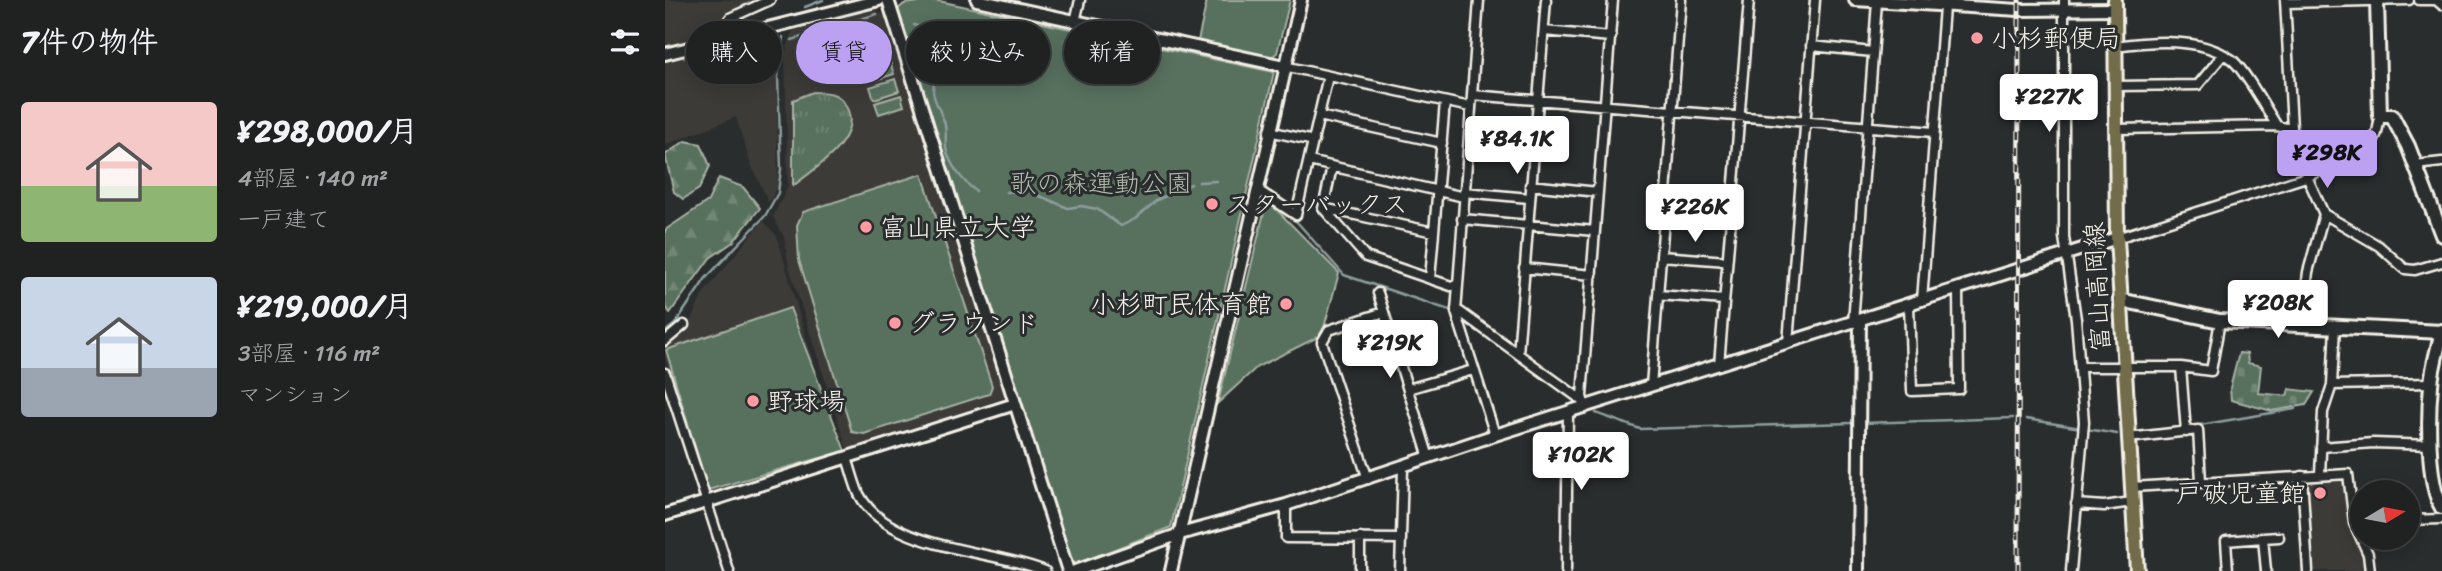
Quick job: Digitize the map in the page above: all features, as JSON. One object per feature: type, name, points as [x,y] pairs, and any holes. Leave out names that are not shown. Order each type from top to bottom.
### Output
[{"type":"main road","points":[[2377,1],[2380,116],[2392,116],[2415,165],[2442,235]]},
{"type":"main road","name":"富山高岡線","points":[[2115,5],[2117,238],[2137,571]]},
{"type":"main road","points":[[2120,300],[2220,321],[2442,332],[2431,383],[2436,412],[2431,445],[2436,499],[2442,507]]},
{"type":"street","points":[[728,21],[770,0]]},
{"type":"street","points":[[782,25],[879,0]]},
{"type":"street","points":[[888,0],[1068,571]]},
{"type":"street","points":[[977,0],[1071,21]]},
{"type":"street","points":[[1075,21],[1080,0]]},
{"type":"street","points":[[1171,571],[1269,131],[1301,0]]},
{"type":"street","points":[[1479,0],[1456,309],[1495,435]]},
{"type":"street","points":[[1518,354],[1546,0]]},
{"type":"street","points":[[1584,405],[1613,0]]},
{"type":"street","points":[[1651,386],[1681,0]]},
{"type":"street","points":[[1719,365],[1749,0]]},
{"type":"street","points":[[1788,343],[1815,0]]},
{"type":"street","points":[[1855,0],[1927,3],[1944,7],[1979,4],[2115,5]]},
{"type":"street","points":[[2409,0],[2286,2],[2293,146],[2325,214],[2379,246],[2405,269],[2415,270],[2442,262]]},
{"type":"street","points":[[2419,0],[2436,0],[2442,5]]},
{"type":"street","points":[[1858,571],[1856,322],[1877,2]]},
{"type":"street","points":[[2064,5],[2064,237],[2080,367],[2083,426],[2071,571]]},
{"type":"street","points":[[1922,301],[1944,7]]},
{"type":"street","points":[[1544,31],[1611,37]]},
{"type":"street","points":[[1160,40],[1470,107]]},
{"type":"street","points":[[2115,46],[2191,43],[2211,47],[2235,62],[2277,126]]},
{"type":"street","points":[[1811,46],[1873,52]]},
{"type":"street","points":[[665,54],[686,49]]},
{"type":"street","points":[[2116,86],[2198,85],[2222,55]]},
{"type":"street","points":[[1258,190],[1296,215],[1328,76]]},
{"type":"street","points":[[1472,95],[1934,132]]},
{"type":"street","points":[[1430,279],[1445,102]]},
{"type":"street","points":[[1319,116],[1441,144]]},
{"type":"street","points":[[1075,571],[1180,534],[1286,505],[1403,468],[1584,405],[1856,322],[2306,177],[2370,148],[2380,116]]},
{"type":"street","points":[[2117,129],[2277,126],[2291,129]]},
{"type":"street","points":[[1269,131],[1314,141]]},
{"type":"street","points":[[1469,133],[1534,138]]},
{"type":"street","points":[[1309,161],[1437,191],[1529,198]]},
{"type":"street","points":[[2415,165],[2442,162]]},
{"type":"street","points":[[1323,208],[1332,167]]},
{"type":"street","points":[[1530,186],[1598,192]]},
{"type":"street","points":[[1323,208],[1434,233]]},
{"type":"street","points":[[1323,208],[1366,257],[1430,279],[1458,285]]},
{"type":"street","points":[[2302,324],[2308,272],[2325,214]]},
{"type":"street","points":[[1462,219],[1595,231]]},
{"type":"street","points":[[1661,256],[1727,261]]},
{"type":"street","points":[[1524,268],[1592,275]]},
{"type":"street","points":[[1909,305],[1912,391],[1959,389],[1958,289]]},
{"type":"street","points":[[1378,293],[1429,458]]},
{"type":"street","points":[[1658,295],[1724,300]]},
{"type":"street","points":[[1456,309],[1584,405]]},
{"type":"street","points":[[1368,479],[1322,342],[1329,330],[1384,312]]},
{"type":"street","points":[[2080,367],[2195,366],[2211,371],[2220,321]]},
{"type":"street","points":[[665,341],[684,325]]},
{"type":"street","points":[[2320,474],[2323,412],[2332,385],[2335,326]]},
{"type":"street","points":[[2181,367],[2186,432]]},
{"type":"street","points":[[1408,389],[1473,370]]},
{"type":"street","points":[[665,373],[729,571]]},
{"type":"street","points":[[2332,385],[2431,383]]},
{"type":"street","points":[[665,515],[1015,404]]},
{"type":"street","points":[[1566,571],[1567,412]]},
{"type":"street","points":[[2128,438],[2198,430],[2201,481]]},
{"type":"street","points":[[2321,447],[2374,443],[2431,445]]},
{"type":"street","points":[[847,458],[860,495],[885,525],[973,555],[1045,571]]},
{"type":"street","points":[[1400,571],[1403,468]]},
{"type":"street","points":[[2132,487],[2320,474],[2348,474],[2350,484]]},
{"type":"street","points":[[2302,476],[2308,571]]},
{"type":"street","points":[[2076,504],[2104,506],[2132,502]]},
{"type":"street","points":[[1286,505],[1286,538],[1401,539]]},
{"type":"street","points":[[2420,520],[2442,519]]},
{"type":"street","points":[[2228,571],[2221,541],[2279,537]]},
{"type":"street","points":[[1360,538],[1360,571]]},
{"type":"street","points":[[2263,538],[2266,571]]},
{"type":"street","points":[[2367,550],[2370,571]]},
{"type":"shaded area","points":[[665,0],[763,0],[720,21],[686,21],[686,42],[665,47]]},
{"type":"shaded area","name":"富山県立大学","points":[[876,10],[887,17],[888,21],[828,21]]},
{"type":"shaded area","name":"富山県立大学","points":[[796,28],[796,84],[892,84],[892,33],[1007,397],[847,449],[789,267],[784,237],[773,217],[788,186],[785,54],[793,29]]},
{"type":"shaded area","points":[[686,58],[686,84],[777,84],[778,185],[769,203],[750,162],[736,117],[665,145],[665,63]]},
{"type":"shaded area","name":"野球場","points":[[763,221],[777,236],[838,450],[707,494],[665,357],[665,347],[685,333],[703,294]]},
{"type":"shaded area","points":[[2304,480],[2347,480],[2350,494],[2350,550],[2362,550],[2367,571],[2311,571]]},
{"type":"green space","name":"歌の森運動公園","points":[[934,0],[1033,21],[906,21],[906,46],[895,12],[904,4]]},
{"type":"green space","points":[[1207,0],[1290,0],[1277,53],[1270,58],[1198,41]]},
{"type":"green space","name":"歌の森運動公園","points":[[1050,25],[1064,28],[1064,84],[1160,84],[1160,48],[1274,72],[1171,527],[1072,566],[918,84],[1050,84]]},
{"type":"green space","points":[[895,79],[899,91],[874,99],[870,87],[892,84]]},
{"type":"green space","points":[[813,92],[832,94],[843,101],[850,118],[848,130],[834,152],[793,186],[793,100]]},
{"type":"green space","points":[[901,95],[904,106],[879,114],[875,103]]},
{"type":"green space","points":[[685,141],[701,144],[710,166],[699,189],[683,199],[674,192],[665,155]]},
{"type":"green space","name":"グラウンド","points":[[922,174],[992,386],[989,394],[864,434],[852,432],[799,260],[797,225],[803,212]]},
{"type":"green space","points":[[719,178],[743,187],[760,208],[733,242],[710,258],[670,313],[665,305],[665,230],[708,201]]},
{"type":"green space","name":"小杉町民体育館","points":[[1267,200],[1339,273],[1322,335],[1257,367],[1218,403]]},
{"type":"green space","name":"野球場","points":[[790,308],[845,451],[708,490],[666,350]]},
{"type":"green space","points":[[2239,353],[2247,354],[2248,363],[2261,366],[2258,393],[2287,396],[2289,389],[2314,392],[2306,405],[2272,411],[2231,400],[2230,388]]},
{"type":"waterway","points":[[805,7],[823,0]]},
{"type":"waterway","points":[[792,40],[877,14]]},
{"type":"waterway","points":[[665,332],[675,324],[706,278],[765,216],[778,193],[781,169],[778,77],[783,37]]},
{"type":"waterway","points":[[934,84],[934,98],[945,124],[946,148],[950,160],[966,183],[976,191]]},
{"type":"waterway","points":[[1199,182],[1217,181]]},
{"type":"waterway","points":[[1006,192],[1026,190],[1068,208],[1081,206],[1097,209],[1121,226],[1135,219],[1157,200],[1191,184]]},
{"type":"waterway","points":[[1267,202],[1297,222],[1344,275],[1449,310]]},
{"type":"waterway","points":[[1465,320],[1578,403]]},
{"type":"waterway","points":[[2188,427],[2295,409]]},
{"type":"waterway","points":[[1596,413],[1640,429],[1853,423]]},
{"type":"waterway","points":[[1863,423],[2013,418]]},
{"type":"waterway","points":[[2026,419],[2117,434]]},
{"type":"railway","points":[[2018,571],[2019,0]]},
{"type":"place","name":"小杉郵便局","points":[[1977,38]]},
{"type":"place","name":"スターバックス","points":[[1212,204]]},
{"type":"place","name":"富山県立大学","points":[[866,227]]},
{"type":"place","name":"小杉町民体育館","points":[[1286,304]]},
{"type":"place","name":"グラウンド","points":[[895,323]]},
{"type":"place","name":"野球場","points":[[753,401]]},
{"type":"place","name":"戸破児童館","points":[[2320,493]]}]
